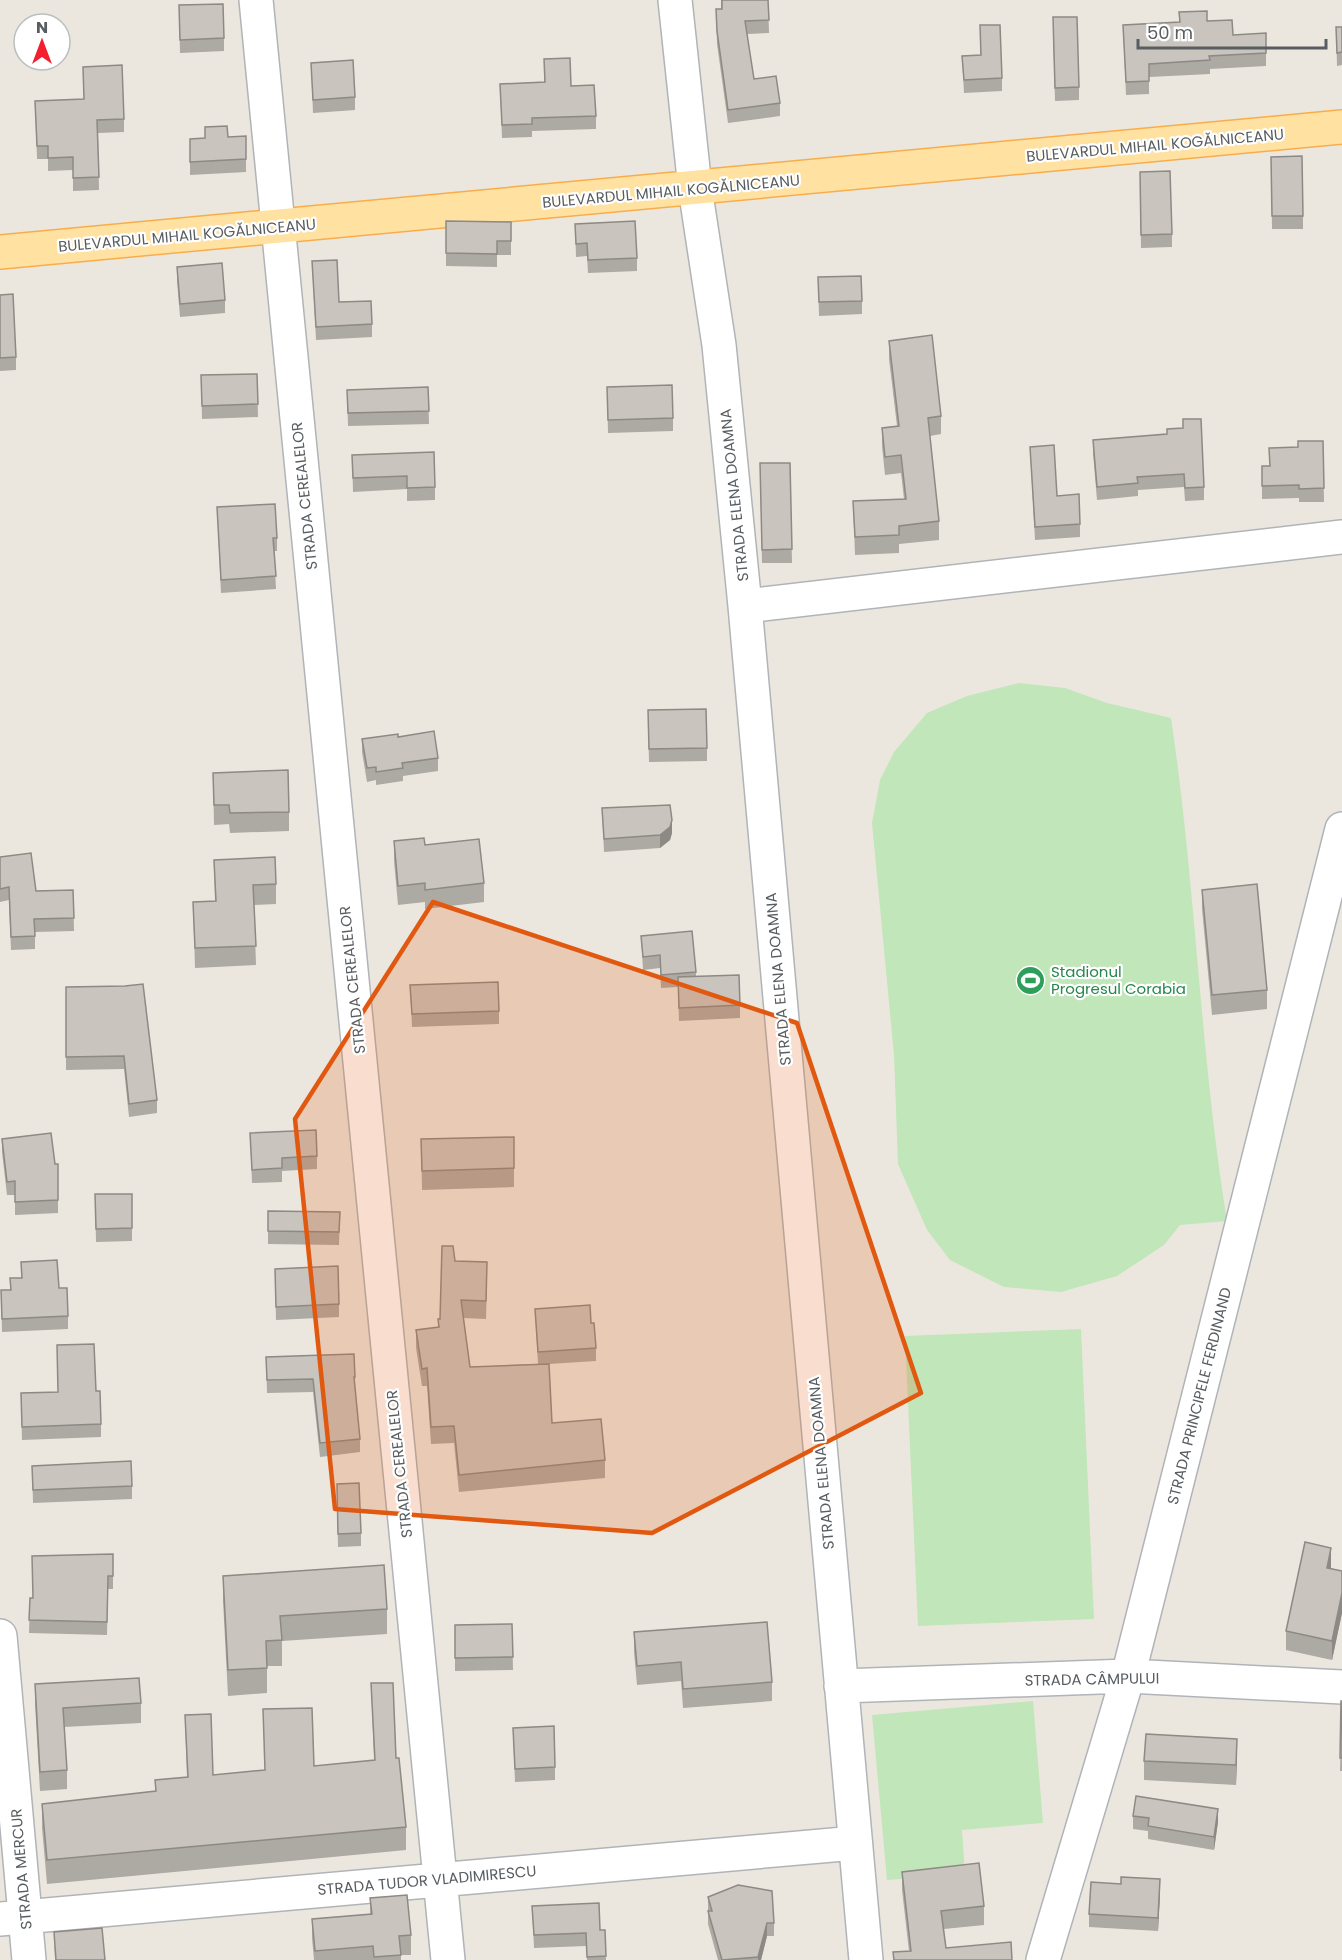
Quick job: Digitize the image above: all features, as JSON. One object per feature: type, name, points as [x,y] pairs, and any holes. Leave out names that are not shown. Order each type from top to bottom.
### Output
[{"type":"main road","name":"BULEVARDUL MIHAIL KOGĂLNICEANU","points":[[0,252],[1342,127]]},
{"type":"street","name":"STRADA CEREALELOR","points":[[256,0],[448,1960]]},
{"type":"street","name":"STRADA ELENA DOAMNA","points":[[675,0],[695,189],[719,345],[745,606],[866,1960]]},
{"type":"street","points":[[745,606],[1342,537]]},
{"type":"street","name":"STRADA PRINCIPELE FERDINAND","points":[[1043,1960],[1128,1676],[1342,829]]},
{"type":"street","name":"STRADA MERCUR","points":[[0,1635],[13,1917],[29,1960]]},
{"type":"street","name":"STRADA CÂMPULUI","points":[[841,1686],[1128,1676],[1342,1687]]},
{"type":"street","name":"STRADA TUDOR VLADIMIRESCU","points":[[13,1917],[855,1843]]},
{"type":"highlighted area","points":[[433,902],[797,1023],[921,1393],[652,1533],[335,1509],[295,1119]]},
{"type":"green space","points":[[1019,683],[1065,688],[1107,703],[1171,718],[1186,844],[1210,1096],[1227,1221],[1180,1225],[1164,1245],[1117,1276],[1061,1292],[1004,1287],[950,1260],[927,1230],[898,1164],[894,1055],[872,823],[880,780],[894,752],[927,713],[967,696]]},
{"type":"green space","points":[[1081,1329],[1094,1619],[918,1626],[905,1336]]},
{"type":"green space","points":[[1033,1701],[1043,1823],[962,1830],[965,1874],[887,1880],[872,1715]]},
{"type":"building","points":[[722,0],[768,0],[769,20],[745,21],[754,79],[776,76],[780,103],[728,110],[717,31],[716,9],[722,9]]},
{"type":"building","points":[[223,4],[224,38],[180,40],[179,5]]},
{"type":"building","points":[[1207,11],[1207,21],[1232,20],[1233,35],[1266,33],[1266,53],[1209,56],[1210,60],[1149,64],[1149,81],[1126,82],[1123,25],[1180,22],[1179,12]]},
{"type":"building","points":[[1053,17],[1077,17],[1079,87],[1055,88]]},
{"type":"building","points":[[980,25],[1000,25],[1002,78],[964,80],[962,56],[981,55]]},
{"type":"building","points":[[1336,27],[1342,27],[1342,52],[1337,53]]},
{"type":"building","points":[[570,58],[571,86],[594,85],[596,116],[532,118],[532,124],[502,125],[500,84],[545,82],[544,59]]},
{"type":"building","points":[[353,60],[355,97],[313,100],[311,63]]},
{"type":"building","points":[[122,65],[124,119],[97,120],[99,177],[73,178],[73,157],[48,158],[48,146],[37,146],[35,101],[84,99],[83,67]]},
{"type":"building","points":[[227,126],[228,137],[246,136],[246,159],[190,162],[190,139],[205,138],[205,127]]},
{"type":"building","points":[[1302,156],[1303,216],[1272,216],[1271,157]]},
{"type":"building","points":[[1170,171],[1172,234],[1141,235],[1140,172]]},
{"type":"building","points":[[446,221],[511,222],[511,241],[497,241],[497,254],[446,253]]},
{"type":"building","points":[[635,221],[637,258],[588,260],[587,243],[576,244],[575,224]]},
{"type":"building","points":[[337,260],[339,302],[371,301],[372,324],[316,327],[312,261]]},
{"type":"building","points":[[222,263],[225,300],[180,304],[177,267]]},
{"type":"building","points":[[861,276],[862,301],[819,302],[818,277]]},
{"type":"building","points":[[13,294],[16,357],[0,358],[0,295]]},
{"type":"building","points":[[932,335],[941,416],[928,418],[939,521],[899,526],[899,535],[855,537],[853,501],[906,499],[901,455],[885,457],[882,428],[899,426],[889,341]]},
{"type":"building","points":[[257,374],[258,404],[202,406],[201,375]]},
{"type":"building","points":[[672,385],[673,418],[608,420],[607,387]]},
{"type":"building","points":[[428,387],[429,411],[348,413],[347,390]]},
{"type":"building","points":[[1183,419],[1201,419],[1204,487],[1185,488],[1184,474],[1137,477],[1138,483],[1097,487],[1093,440],[1167,434],[1167,429],[1183,428]]},
{"type":"building","points":[[1298,441],[1323,441],[1324,488],[1299,489],[1299,485],[1262,486],[1262,466],[1270,466],[1269,448],[1298,447]]},
{"type":"building","points":[[1054,445],[1057,496],[1079,494],[1080,524],[1035,527],[1030,447]]},
{"type":"building","points":[[434,452],[435,487],[407,488],[407,476],[353,478],[352,455]]},
{"type":"building","points":[[760,463],[790,463],[792,549],[762,550]]},
{"type":"building","points":[[275,504],[277,538],[273,538],[276,576],[221,580],[217,507]]},
{"type":"building","points":[[706,709],[707,748],[649,749],[648,710]]},
{"type":"building","points":[[434,731],[438,758],[402,763],[403,768],[376,772],[376,767],[367,768],[362,739],[398,734],[398,737]]},
{"type":"building","points":[[288,770],[289,812],[230,813],[229,805],[214,805],[213,773]]},
{"type":"building","points":[[670,805],[672,820],[670,827],[660,835],[604,839],[602,808]]},
{"type":"building","points":[[424,838],[425,845],[479,839],[484,883],[425,890],[425,883],[398,886],[394,841]]},
{"type":"building","points":[[31,853],[36,891],[73,890],[74,918],[34,919],[35,936],[11,937],[9,887],[0,889],[0,857]]},
{"type":"building","points":[[275,857],[276,884],[253,885],[256,946],[195,948],[193,902],[216,901],[214,860]]},
{"type":"building","points":[[1257,884],[1267,990],[1212,995],[1202,890]]},
{"type":"building","points":[[692,931],[696,972],[661,975],[660,955],[643,957],[641,936]]},
{"type":"building","points":[[739,975],[740,1005],[679,1008],[678,977]]},
{"type":"building","points":[[498,982],[499,1011],[412,1014],[410,985]]},
{"type":"building","points":[[143,984],[157,1100],[129,1104],[124,1056],[66,1057],[66,987]]},
{"type":"building","points":[[316,1130],[317,1156],[282,1158],[282,1168],[252,1170],[250,1133]]},
{"type":"building","points":[[51,1133],[55,1164],[58,1164],[58,1200],[15,1202],[15,1181],[7,1182],[2,1139]]},
{"type":"building","points":[[514,1137],[514,1168],[422,1171],[421,1139]]},
{"type":"building","points":[[95,1194],[132,1194],[132,1228],[96,1229]]},
{"type":"building","points":[[268,1211],[340,1212],[339,1232],[268,1231]]},
{"type":"building","points":[[442,1246],[453,1246],[455,1261],[487,1262],[486,1301],[461,1300],[470,1367],[549,1364],[552,1423],[601,1419],[605,1460],[459,1475],[454,1426],[431,1427],[427,1368],[422,1369],[416,1330],[439,1327]]},
{"type":"building","points":[[57,1260],[59,1288],[67,1288],[68,1316],[2,1319],[1,1290],[11,1290],[10,1278],[22,1278],[21,1262]]},
{"type":"building","points":[[338,1266],[339,1304],[276,1307],[275,1269]]},
{"type":"building","points":[[590,1305],[596,1348],[538,1352],[535,1309]]},
{"type":"building","points":[[94,1344],[96,1391],[100,1391],[101,1424],[22,1427],[21,1393],[58,1392],[57,1345]]},
{"type":"building","points":[[354,1354],[360,1439],[320,1443],[313,1379],[267,1380],[266,1357]]},
{"type":"building","points":[[131,1461],[132,1486],[33,1490],[32,1466]]},
{"type":"building","points":[[359,1483],[361,1533],[338,1534],[337,1484]]},
{"type":"building","points":[[1305,1542],[1331,1548],[1327,1568],[1342,1571],[1342,1593],[1332,1641],[1286,1631]]},
{"type":"building","points":[[113,1554],[113,1576],[108,1576],[107,1622],[29,1620],[30,1598],[33,1598],[32,1556]]},
{"type":"building","points":[[384,1565],[387,1609],[280,1616],[282,1640],[266,1641],[267,1668],[228,1670],[223,1576]]},
{"type":"building","points":[[767,1622],[772,1682],[683,1689],[681,1662],[637,1666],[634,1632]]},
{"type":"building","points":[[512,1624],[513,1657],[455,1658],[455,1625]]},
{"type":"building","points":[[139,1678],[141,1703],[63,1708],[67,1770],[40,1772],[35,1684]]},
{"type":"building","points":[[371,1683],[393,1683],[396,1758],[399,1758],[406,1827],[47,1860],[42,1804],[156,1791],[155,1780],[188,1777],[185,1715],[211,1714],[213,1775],[265,1770],[263,1709],[312,1708],[314,1766],[375,1760]]},
{"type":"building","points":[[1341,1701],[1342,1758],[1340,1758]]},
{"type":"building","points":[[554,1726],[555,1767],[515,1769],[513,1728]]},
{"type":"building","points":[[1146,1734],[1237,1739],[1236,1765],[1144,1761]]},
{"type":"building","points":[[1136,1796],[1218,1809],[1214,1837],[1148,1826],[1149,1818],[1133,1816]]},
{"type":"building","points":[[979,1863],[984,1906],[941,1911],[946,1948],[1011,1942],[1012,1960],[894,1960],[893,1952],[911,1951],[902,1872]]},
{"type":"building","points":[[1121,1877],[1160,1879],[1158,1918],[1089,1914],[1091,1882],[1121,1884]]},
{"type":"building","points":[[738,1885],[772,1891],[774,1923],[767,1923],[758,1957],[722,1960],[708,1911],[712,1911],[708,1897]]},
{"type":"building","points":[[407,1895],[411,1935],[399,1936],[401,1955],[374,1957],[373,1946],[315,1951],[312,1919],[372,1914],[370,1898]]},
{"type":"building","points":[[599,1903],[600,1930],[605,1930],[606,1956],[587,1957],[586,1933],[534,1935],[532,1906]]},
{"type":"building","points":[[102,1928],[105,1960],[56,1960],[54,1932]]},
{"type":"place","name":"Stadionul Progresul Corabia","points":[[1030,980]]}]
